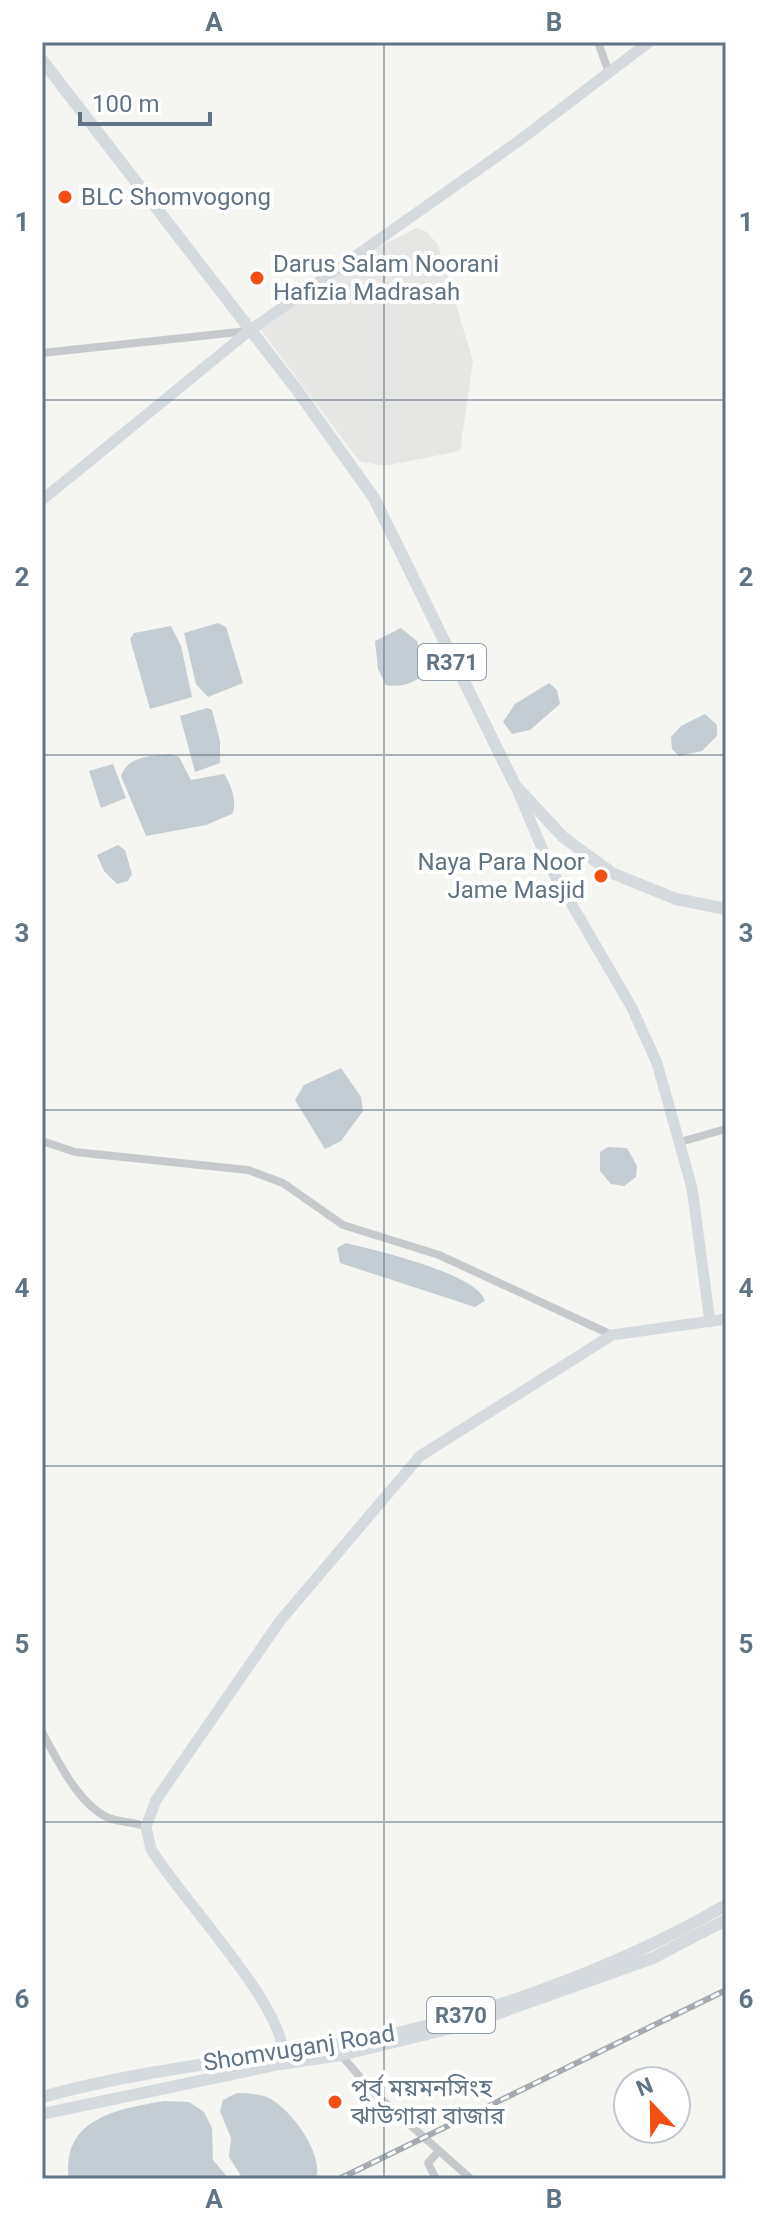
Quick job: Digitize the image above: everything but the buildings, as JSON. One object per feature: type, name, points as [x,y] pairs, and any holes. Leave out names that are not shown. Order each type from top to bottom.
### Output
[{"type":"main road","name":"R371","points":[[42,60],[297,390],[374,498],[515,785],[563,837],[612,873],[676,899],[726,909]]},
{"type":"main road","name":"Shomvuganj Road","points":[[42,2097],[179,2068],[396,2033],[520,1996],[649,1946],[726,1905]]},
{"type":"main road","name":"Shomvuganj Road","points":[[42,2114],[280,2064],[341,2055],[468,2024],[653,1958],[726,1920]]},
{"type":"street","points":[[598,42],[609,73]]},
{"type":"street","points":[[42,500],[249,331],[516,143],[649,42]]},
{"type":"street","points":[[42,353],[249,331]]},
{"type":"street","points":[[515,785],[550,867],[638,1022],[657,1063],[680,1142],[699,1232],[710,1322]]},
{"type":"street","points":[[680,1142],[726,1129]]},
{"type":"street","points":[[42,1141],[75,1152],[248,1170],[271,1177],[343,1225],[439,1255],[612,1335]]},
{"type":"street","points":[[280,2064],[284,2050],[262,1998],[151,1849],[146,1827],[156,1800],[246,1666],[420,1456],[612,1335],[726,1319]]},
{"type":"street","points":[[42,1732],[79,1790],[98,1812],[111,1819],[132,1820],[146,1827]]},
{"type":"street","points":[[341,2055],[373,2092],[471,2179]]},
{"type":"street","points":[[436,2179],[428,2163],[438,2152]]},
{"type":"shaded area","points":[[417,228],[427,232],[438,245],[473,361],[460,451],[384,466],[359,461],[260,329],[370,251]]},
{"type":"shaded area","points":[[218,623],[226,627],[243,683],[208,697],[196,684],[184,633]]},
{"type":"shaded area","points":[[171,626],[181,646],[192,697],[150,709],[130,639],[134,633]]},
{"type":"shaded area","points":[[401,628],[417,641],[426,671],[408,684],[386,685],[378,669],[375,641]]},
{"type":"shaded area","points":[[549,683],[557,690],[560,704],[530,730],[512,734],[503,722],[515,704]]},
{"type":"shaded area","points":[[207,708],[212,710],[220,741],[220,763],[195,772],[180,716]]},
{"type":"shaded area","points":[[705,714],[717,725],[717,736],[702,751],[679,756],[672,749],[671,737],[681,726]]},
{"type":"shaded area","points":[[169,754],[179,757],[191,780],[224,774],[233,794],[232,814],[206,825],[146,836],[121,776],[134,761]]},
{"type":"shaded area","points":[[113,764],[126,798],[101,808],[89,771]]},
{"type":"shaded area","points":[[118,845],[125,850],[132,874],[128,881],[117,884],[104,871],[97,855]]},
{"type":"shaded area","points":[[341,1068],[361,1097],[363,1111],[341,1141],[325,1149],[295,1100],[304,1085]]},
{"type":"shaded area","points":[[608,1147],[627,1148],[637,1166],[636,1177],[624,1186],[611,1184],[600,1171],[600,1152]]},
{"type":"shaded area","points":[[346,1243],[445,1272],[478,1291],[485,1301],[475,1307],[340,1263],[337,1248]]},
{"type":"shaded area","points":[[237,2093],[269,2098],[286,2111],[309,2143],[317,2165],[317,2175],[310,2179],[243,2179],[229,2157],[231,2138],[220,2111],[223,2100]]},
{"type":"shaded area","points":[[164,2101],[189,2102],[204,2112],[212,2128],[213,2160],[229,2179],[69,2179],[69,2158],[74,2142],[83,2130],[112,2113]]},
{"type":"railway","points":[[339,2179],[726,1990]]},
{"type":"place","name":"BLC Shomvogong","points":[[65,197]]},
{"type":"place","name":"Darus Salam Noorani Hafizia Madrasah","points":[[257,278]]},
{"type":"place","name":"Naya Para Noor Jame Masjid","points":[[601,876]]},
{"type":"place","name":"পূর্ব ময়মনসিংহ ঝাউগারা বাজার","points":[[335,2102]]}]
